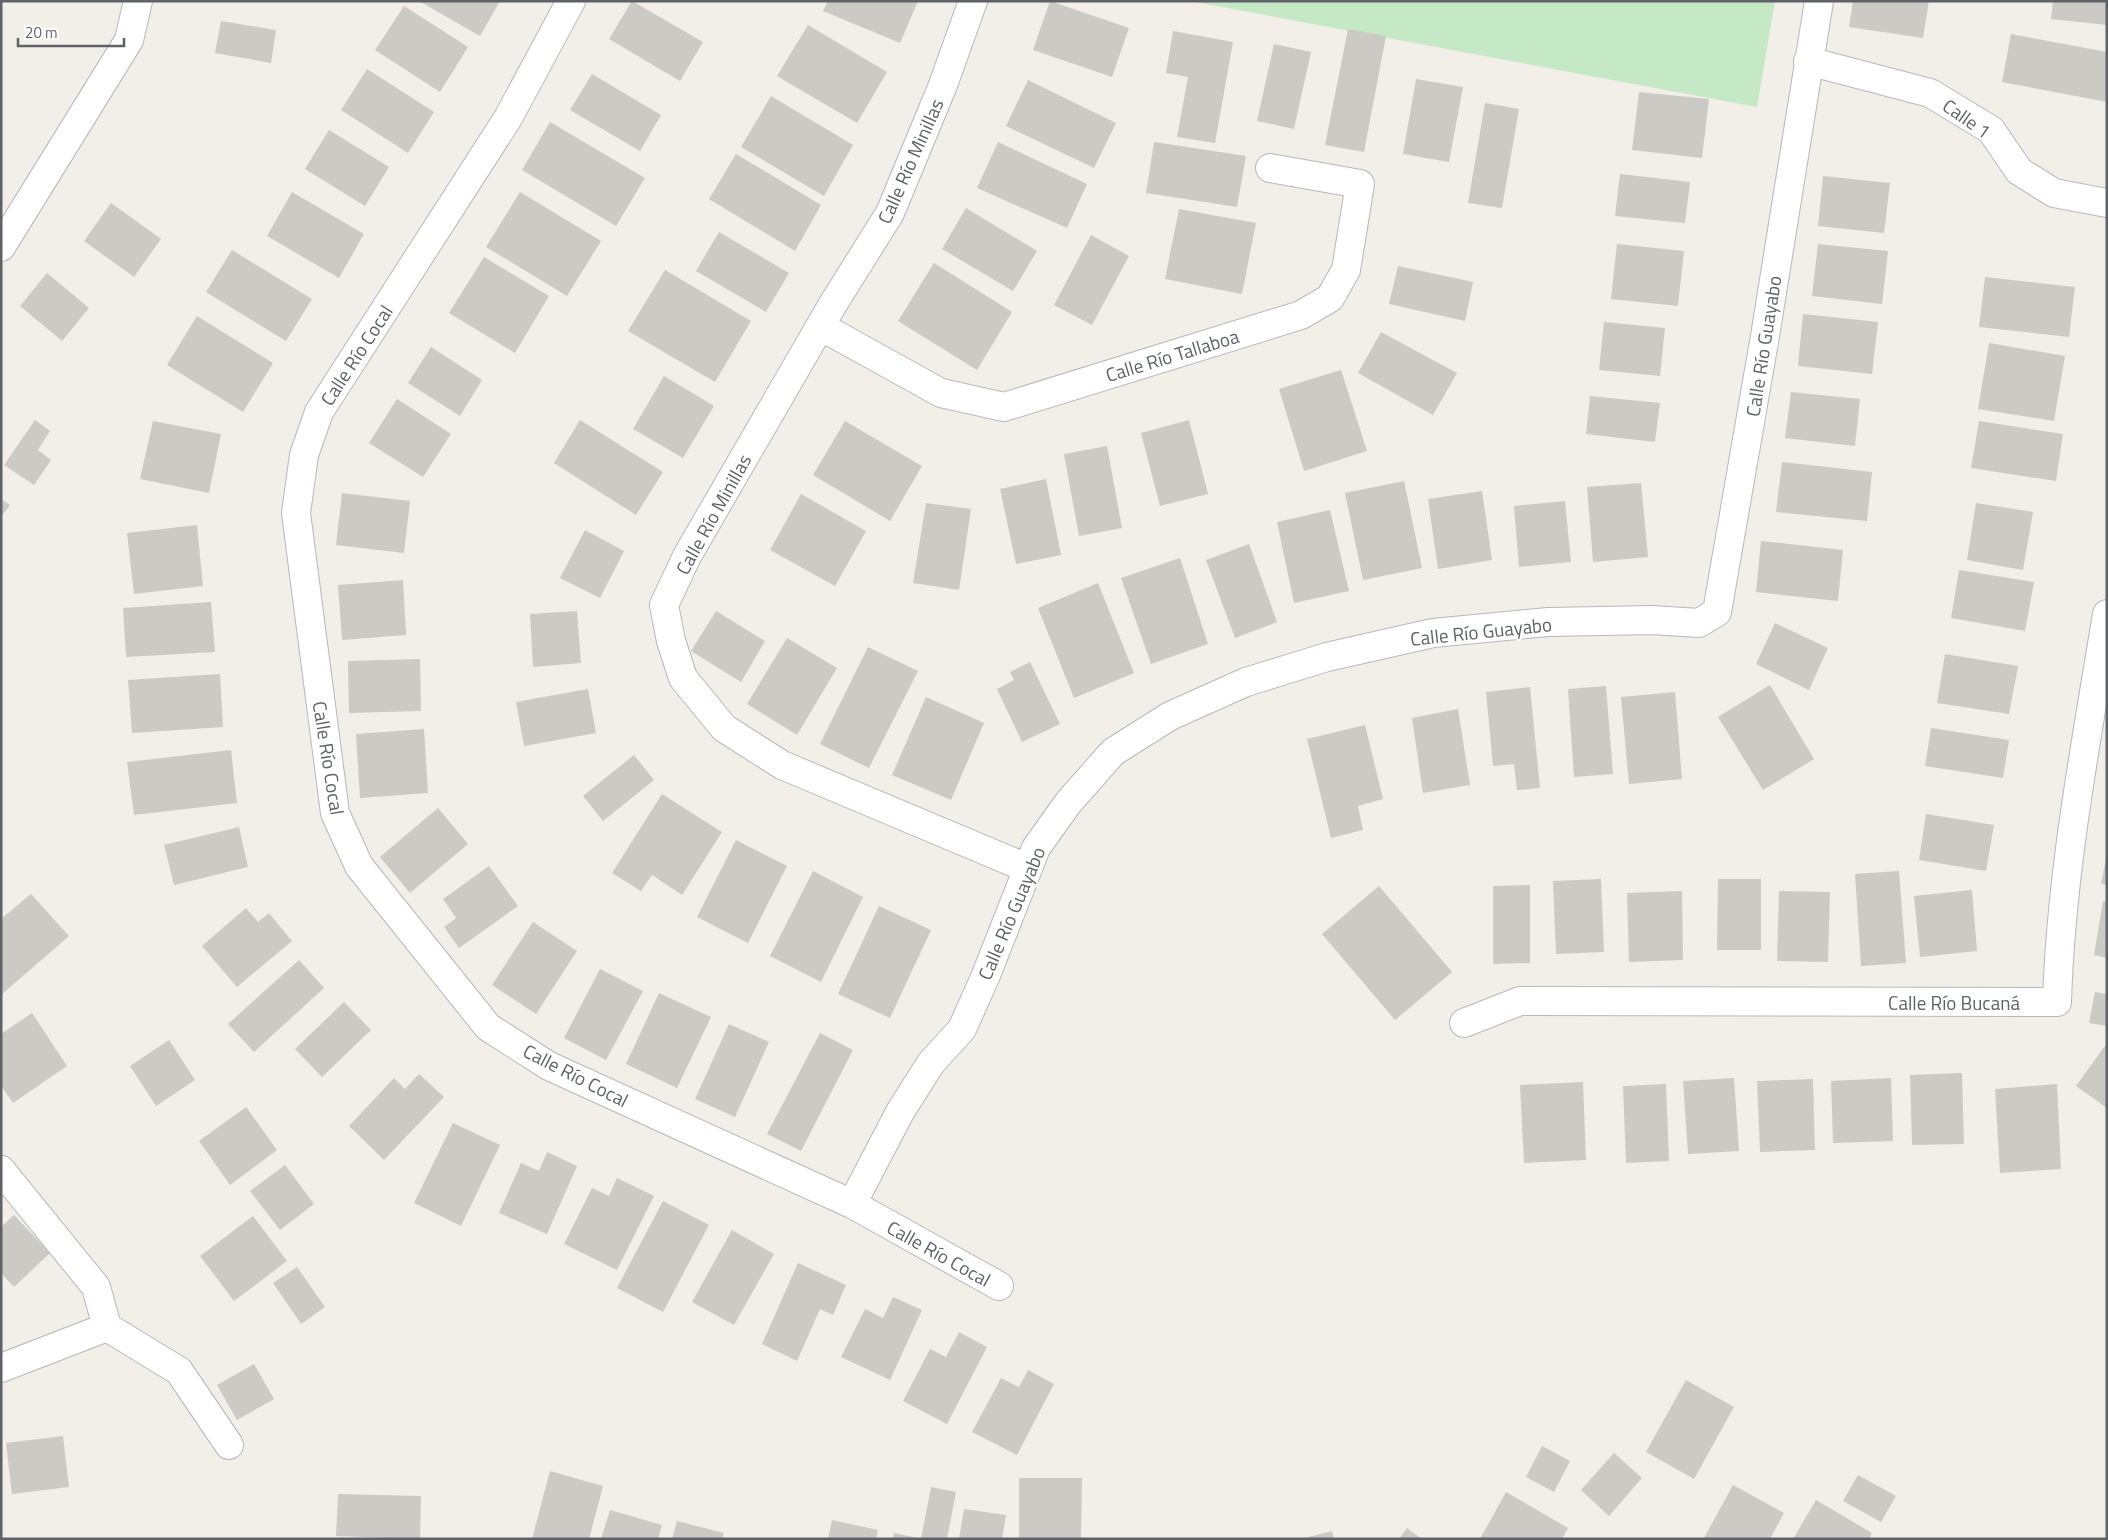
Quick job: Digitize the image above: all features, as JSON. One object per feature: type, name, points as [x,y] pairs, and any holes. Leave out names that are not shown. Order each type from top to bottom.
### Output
[{"type":"street","points":[[1,247],[129,40],[138,1]]},
{"type":"street","name":"Calle Río Cocal","points":[[571,1],[508,118],[319,412],[304,455],[296,513],[334,813],[359,866],[488,1027],[549,1066],[852,1204],[999,1286]]},
{"type":"street","name":"Calle Río Minillas","points":[[973,1],[943,85],[890,213],[820,326],[687,556],[664,606],[671,641],[683,678],[724,728],[782,764],[1027,868]]},
{"type":"street","name":"Calle Río Guayabo","points":[[852,1204],[900,1112],[932,1063],[962,1029],[986,975],[1036,848],[1068,802],[1114,752],[1170,716],[1246,682],[1327,657],[1433,633],[1548,622],[1652,620],[1699,623],[1717,612],[1765,336],[1819,1]]},
{"type":"street","name":"Calle 1","points":[[1808,61],[1930,93],[1990,130],[2019,171],[2054,193],[2107,204]]},
{"type":"street","name":"Calle Río Tallaboa","points":[[820,326],[941,393],[1004,407],[1301,315],[1330,298],[1346,270],[1360,184],[1270,168]]},
{"type":"street","name":"Calle Río Bucaná","points":[[1464,1023],[1520,1001],[2057,1002],[2058,949],[2077,797],[2107,614]]},
{"type":"street","points":[[1,1170],[96,1287],[106,1327],[179,1371],[229,1445]]},
{"type":"street","points":[[1,1368],[106,1327]]},
{"type":"green space","points":[[1190,1],[1775,1],[1757,107]]},
{"type":"building","points":[[419,1],[500,1],[480,36]]},
{"type":"building","points":[[632,1],[703,42],[680,81],[609,39]]},
{"type":"building","points":[[828,1],[918,1],[900,43],[823,11]]},
{"type":"building","points":[[1050,1],[1129,28],[1112,77],[1033,50]]},
{"type":"building","points":[[1853,1],[1929,1],[1923,38],[1849,27]]},
{"type":"building","points":[[2053,1],[2107,1],[2107,25],[2051,19]]},
{"type":"building","points":[[404,6],[468,47],[440,92],[375,50]]},
{"type":"building","points":[[221,21],[276,30],[271,63],[215,53]]},
{"type":"building","points":[[808,25],[887,72],[857,123],[777,76]]},
{"type":"building","points":[[1348,29],[1386,36],[1364,152],[1325,145]]},
{"type":"building","points":[[1173,31],[1233,42],[1215,143],[1177,137],[1188,77],[1166,73]]},
{"type":"building","points":[[2011,34],[2107,52],[2107,102],[2002,82]]},
{"type":"building","points":[[1274,44],[1311,52],[1294,129],[1257,121]]},
{"type":"building","points":[[367,69],[434,112],[408,153],[341,110]]},
{"type":"building","points":[[592,74],[661,115],[640,151],[570,110]]},
{"type":"building","points":[[1416,79],[1463,87],[1449,162],[1403,154]]},
{"type":"building","points":[[1028,80],[1116,123],[1094,168],[1006,126]]},
{"type":"building","points":[[1639,92],[1709,99],[1702,158],[1632,150]]},
{"type":"building","points":[[771,96],[853,145],[824,196],[741,147]]},
{"type":"building","points":[[1485,103],[1519,109],[1502,208],[1468,203]]},
{"type":"building","points":[[550,122],[645,178],[616,226],[522,170]]},
{"type":"building","points":[[329,130],[389,167],[365,206],[305,169]]},
{"type":"building","points":[[998,142],[1087,184],[1067,228],[977,188]]},
{"type":"building","points":[[1154,142],[1246,156],[1237,207],[1146,193]]},
{"type":"building","points":[[736,154],[821,205],[795,251],[709,199]]},
{"type":"building","points":[[1620,174],[1690,182],[1685,223],[1615,216]]},
{"type":"building","points":[[1823,176],[1890,183],[1884,233],[1818,226]]},
{"type":"building","points":[[292,192],[364,234],[339,278],[267,236]]},
{"type":"building","points":[[520,192],[601,241],[567,296],[486,247]]},
{"type":"building","points":[[111,203],[161,239],[134,277],[84,241]]},
{"type":"building","points":[[966,208],[1037,251],[1013,291],[942,249]]},
{"type":"building","points":[[1179,209],[1256,223],[1242,294],[1165,279]]},
{"type":"building","points":[[719,232],[789,273],[766,312],[696,271]]},
{"type":"building","points":[[1091,235],[1129,256],[1092,325],[1054,305]]},
{"type":"building","points":[[1617,244],[1684,251],[1678,306],[1611,299]]},
{"type":"building","points":[[1818,244],[1888,251],[1882,304],[1812,296]]},
{"type":"building","points":[[232,250],[312,299],[286,341],[206,292]]},
{"type":"building","points":[[484,257],[549,296],[515,353],[449,313]]},
{"type":"building","points":[[934,263],[1012,312],[977,370],[898,321]]},
{"type":"building","points":[[1398,266],[1473,282],[1465,321],[1389,304]]},
{"type":"building","points":[[665,270],[751,321],[715,382],[628,331]]},
{"type":"building","points":[[47,273],[89,308],[62,341],[20,306]]},
{"type":"building","points":[[1985,277],[2075,287],[2069,337],[1979,327]]},
{"type":"building","points":[[1803,314],[1878,322],[1872,374],[1798,366]]},
{"type":"building","points":[[197,316],[273,363],[243,412],[167,365]]},
{"type":"building","points":[[1604,322],[1665,328],[1660,376],[1599,370]]},
{"type":"building","points":[[1381,332],[1457,373],[1433,415],[1358,373]]},
{"type":"building","points":[[1989,343],[2065,356],[2054,421],[1978,409]]},
{"type":"building","points":[[431,347],[482,380],[460,416],[408,383]]},
{"type":"building","points":[[1341,370],[1367,451],[1304,471],[1279,389]]},
{"type":"building","points":[[664,376],[714,406],[683,458],[633,429]]},
{"type":"building","points":[[1791,392],[1860,399],[1855,446],[1785,438]]},
{"type":"building","points":[[1590,396],[1660,403],[1655,442],[1586,434]]},
{"type":"building","points":[[397,399],[451,434],[423,477],[369,443]]},
{"type":"building","points":[[35,420],[50,431],[38,450],[51,460],[34,485],[4,465]]},
{"type":"building","points":[[580,420],[663,472],[636,515],[554,463]]},
{"type":"building","points":[[1189,420],[1208,494],[1160,506],[1141,433]]},
{"type":"building","points":[[153,421],[221,434],[209,493],[140,479]]},
{"type":"building","points":[[845,421],[922,466],[890,521],[813,475]]},
{"type":"building","points":[[1979,421],[2063,434],[2056,481],[1971,468]]},
{"type":"building","points":[[1107,446],[1122,528],[1079,536],[1064,454]]},
{"type":"building","points":[[1782,462],[1872,472],[1867,521],[1776,512]]},
{"type":"building","points":[[1046,479],[1061,555],[1016,564],[1000,489]]},
{"type":"building","points":[[1404,481],[1422,568],[1363,580],[1345,493]]},
{"type":"building","points":[[1641,483],[1648,557],[1593,562],[1587,487]]},
{"type":"building","points":[[1482,491],[1492,560],[1438,569],[1428,499]]},
{"type":"building","points":[[342,493],[410,501],[404,553],[336,545]]},
{"type":"building","points":[[801,494],[866,531],[835,586],[770,550]]},
{"type":"building","points":[[1,499],[10,505],[1,517]]},
{"type":"building","points":[[1565,501],[1571,562],[1519,567],[1514,506]]},
{"type":"building","points":[[926,503],[971,509],[959,590],[913,583]]},
{"type":"building","points":[[1976,503],[2033,512],[2023,570],[1967,560]]},
{"type":"building","points":[[1330,510],[1349,591],[1294,603],[1277,522]]},
{"type":"building","points":[[197,525],[203,586],[134,594],[127,533]]},
{"type":"building","points":[[585,530],[624,551],[600,598],[560,578]]},
{"type":"building","points":[[1761,541],[1843,550],[1838,601],[1756,592]]},
{"type":"building","points":[[1249,544],[1277,622],[1235,638],[1206,560]]},
{"type":"building","points":[[1180,558],[1208,644],[1151,664],[1121,578]]},
{"type":"building","points":[[1959,570],[2034,582],[2025,631],[1951,618]]},
{"type":"building","points":[[403,580],[406,635],[342,640],[338,585]]},
{"type":"building","points":[[1098,583],[1134,673],[1074,698],[1038,608]]},
{"type":"building","points":[[211,602],[215,652],[126,657],[123,608]]},
{"type":"building","points":[[577,611],[581,663],[533,667],[530,614]]},
{"type":"building","points":[[716,611],[765,641],[741,682],[691,651]]},
{"type":"building","points":[[1775,623],[1828,648],[1809,690],[1756,664]]},
{"type":"building","points":[[787,638],[837,668],[797,735],[747,704]]},
{"type":"building","points":[[868,647],[918,671],[869,768],[820,744]]},
{"type":"building","points":[[1945,654],[2018,666],[2009,714],[1937,703]]},
{"type":"building","points":[[420,659],[421,711],[349,713],[348,661]]},
{"type":"building","points":[[1030,662],[1060,724],[1022,742],[997,689],[1014,680],[1010,672]]},
{"type":"building","points":[[220,674],[223,727],[132,733],[128,680]]},
{"type":"building","points":[[1770,685],[1814,759],[1763,790],[1718,717]]},
{"type":"building","points":[[1606,686],[1613,774],[1574,777],[1568,689]]},
{"type":"building","points":[[1530,687],[1540,788],[1517,790],[1514,764],[1493,766],[1486,692]]},
{"type":"building","points":[[588,689],[596,733],[524,746],[516,702]]},
{"type":"building","points":[[1675,692],[1682,779],[1629,784],[1621,697]]},
{"type":"building","points":[[926,697],[984,723],[951,800],[892,775]]},
{"type":"building","points":[[1458,709],[1470,785],[1423,793],[1412,718]]},
{"type":"building","points":[[1365,725],[1383,799],[1358,806],[1363,830],[1331,838],[1307,739]]},
{"type":"building","points":[[1931,728],[2009,740],[2003,778],[1925,766]]},
{"type":"building","points":[[424,729],[428,793],[360,798],[356,734]]},
{"type":"building","points":[[231,750],[237,803],[134,815],[127,762]]},
{"type":"building","points":[[634,755],[654,780],[603,821],[583,796]]},
{"type":"building","points":[[662,794],[722,832],[682,895],[652,875],[641,891],[612,873]]},
{"type":"building","points":[[438,808],[468,844],[410,893],[380,857]]},
{"type":"building","points":[[1926,814],[1994,825],[1986,871],[1919,860]]},
{"type":"building","points":[[239,827],[248,867],[174,885],[164,845]]},
{"type":"building","points":[[736,840],[787,866],[748,943],[697,917]]},
{"type":"building","points":[[2107,858],[2107,885],[2101,884]]},
{"type":"building","points":[[489,866],[518,906],[459,948],[444,927],[456,918],[443,899]]},
{"type":"building","points":[[813,871],[863,897],[821,982],[770,956]]},
{"type":"building","points":[[1899,871],[1906,963],[1861,966],[1855,874]]},
{"type":"building","points":[[1601,879],[1604,952],[1556,954],[1553,881]]},
{"type":"building","points":[[1718,879],[1761,879],[1761,950],[1717,950]]},
{"type":"building","points":[[1530,885],[1530,963],[1493,964],[1493,886]]},
{"type":"building","points":[[1379,886],[1452,972],[1395,1020],[1322,934]]},
{"type":"building","points":[[1972,890],[1977,951],[1920,957],[1914,896]]},
{"type":"building","points":[[1682,891],[1683,960],[1629,962],[1627,893]]},
{"type":"building","points":[[1779,891],[1830,892],[1828,962],[1777,961]]},
{"type":"building","points":[[31,894],[69,936],[1,995],[1,919]]},
{"type":"building","points":[[2103,901],[2107,902],[2107,958],[2094,955]]},
{"type":"building","points":[[879,906],[931,930],[890,1018],[838,994]]},
{"type":"building","points":[[246,908],[258,922],[269,913],[292,941],[237,987],[202,946]]},
{"type":"building","points":[[533,922],[577,951],[536,1014],[492,985]]},
{"type":"building","points":[[299,960],[324,988],[254,1052],[228,1024]]},
{"type":"building","points":[[600,969],[643,991],[606,1060],[564,1038]]},
{"type":"building","points":[[2095,992],[2107,994],[2107,1026],[2089,1023]]},
{"type":"building","points":[[659,993],[711,1017],[677,1088],[626,1064]]},
{"type":"building","points":[[344,1002],[371,1030],[322,1077],[295,1049]]},
{"type":"building","points":[[32,1013],[67,1066],[13,1103],[1,1086],[1,1034]]},
{"type":"building","points":[[729,1024],[769,1042],[735,1117],[695,1099]]},
{"type":"building","points":[[820,1033],[853,1050],[801,1151],[767,1134]]},
{"type":"building","points":[[169,1040],[195,1080],[156,1106],[130,1066]]},
{"type":"building","points":[[2107,1043],[2107,1108],[2076,1086]]},
{"type":"building","points":[[1962,1073],[1964,1144],[1912,1145],[1910,1075]]},
{"type":"building","points":[[419,1074],[444,1097],[384,1160],[349,1126],[394,1078],[405,1089]]},
{"type":"building","points":[[1734,1078],[1739,1151],[1688,1154],[1683,1081]]},
{"type":"building","points":[[1891,1078],[1893,1141],[1833,1143],[1831,1081]]},
{"type":"building","points":[[1813,1079],[1815,1150],[1760,1152],[1757,1081]]},
{"type":"building","points":[[1583,1082],[1586,1160],[1524,1163],[1520,1085]]},
{"type":"building","points":[[1666,1084],[1669,1161],[1626,1163],[1623,1086]]},
{"type":"building","points":[[2057,1084],[2061,1169],[2000,1173],[1995,1089]]},
{"type":"building","points":[[246,1107],[277,1150],[230,1185],[199,1141]]},
{"type":"building","points":[[453,1123],[500,1145],[461,1226],[414,1203]]},
{"type":"building","points":[[547,1152],[577,1166],[547,1234],[499,1213],[521,1163],[539,1171]]},
{"type":"building","points":[[285,1165],[314,1204],[280,1230],[250,1191]]},
{"type":"building","points":[[617,1178],[654,1196],[617,1270],[564,1244],[592,1188],[609,1196]]},
{"type":"building","points":[[663,1201],[709,1225],[663,1312],[617,1288]]},
{"type":"building","points":[[14,1215],[50,1253],[14,1287],[1,1273],[1,1227]]},
{"type":"building","points":[[253,1216],[287,1261],[234,1301],[200,1256]]},
{"type":"building","points":[[732,1230],[774,1254],[734,1325],[692,1302]]},
{"type":"building","points":[[798,1263],[846,1285],[833,1315],[820,1309],[797,1361],[762,1344]]},
{"type":"building","points":[[297,1267],[325,1307],[301,1324],[273,1283]]},
{"type":"building","points":[[893,1297],[922,1310],[890,1380],[841,1357],[865,1309],[883,1318]]},
{"type":"building","points":[[959,1332],[987,1347],[947,1424],[903,1401],[930,1349],[946,1357]]},
{"type":"building","points":[[254,1364],[274,1399],[237,1420],[217,1385]]},
{"type":"building","points":[[1028,1370],[1054,1384],[1017,1455],[972,1432],[1001,1378],[1019,1387]]},
{"type":"building","points":[[1686,1380],[1734,1407],[1694,1479],[1646,1452]]},
{"type":"building","points":[[63,1436],[69,1487],[12,1494],[6,1443]]},
{"type":"building","points":[[1542,1446],[1570,1461],[1554,1492],[1526,1477]]},
{"type":"building","points":[[1614,1453],[1642,1478],[1609,1516],[1581,1490]]},
{"type":"building","points":[[550,1471],[603,1486],[589,1539],[532,1539]]},
{"type":"building","points":[[1858,1475],[1896,1496],[1881,1522],[1843,1501]]},
{"type":"building","points":[[1019,1478],[1082,1478],[1081,1539],[1019,1539]]},
{"type":"building","points":[[1733,1485],[1784,1513],[1770,1539],[1704,1538]]},
{"type":"building","points":[[931,1487],[956,1492],[947,1539],[921,1539]]},
{"type":"building","points":[[1506,1492],[1568,1528],[1562,1539],[1480,1539]]},
{"type":"building","points":[[338,1494],[421,1496],[420,1539],[336,1536]]},
{"type":"building","points":[[1816,1500],[1872,1533],[1869,1539],[1793,1539]]},
{"type":"building","points":[[964,1509],[1006,1515],[1002,1539],[959,1539]]},
{"type":"building","points":[[610,1510],[662,1525],[658,1539],[601,1539]]},
{"type":"building","points":[[832,1520],[878,1530],[876,1539],[828,1539]]},
{"type":"building","points":[[677,1521],[724,1533],[722,1539],[672,1539]]},
{"type":"building","points":[[1407,1528],[1422,1539],[1399,1539]]},
{"type":"building","points":[[1332,1531],[1334,1539],[1304,1539],[1304,1538]]},
{"type":"building","points":[[894,1533],[918,1538],[918,1539],[893,1539]]}]
